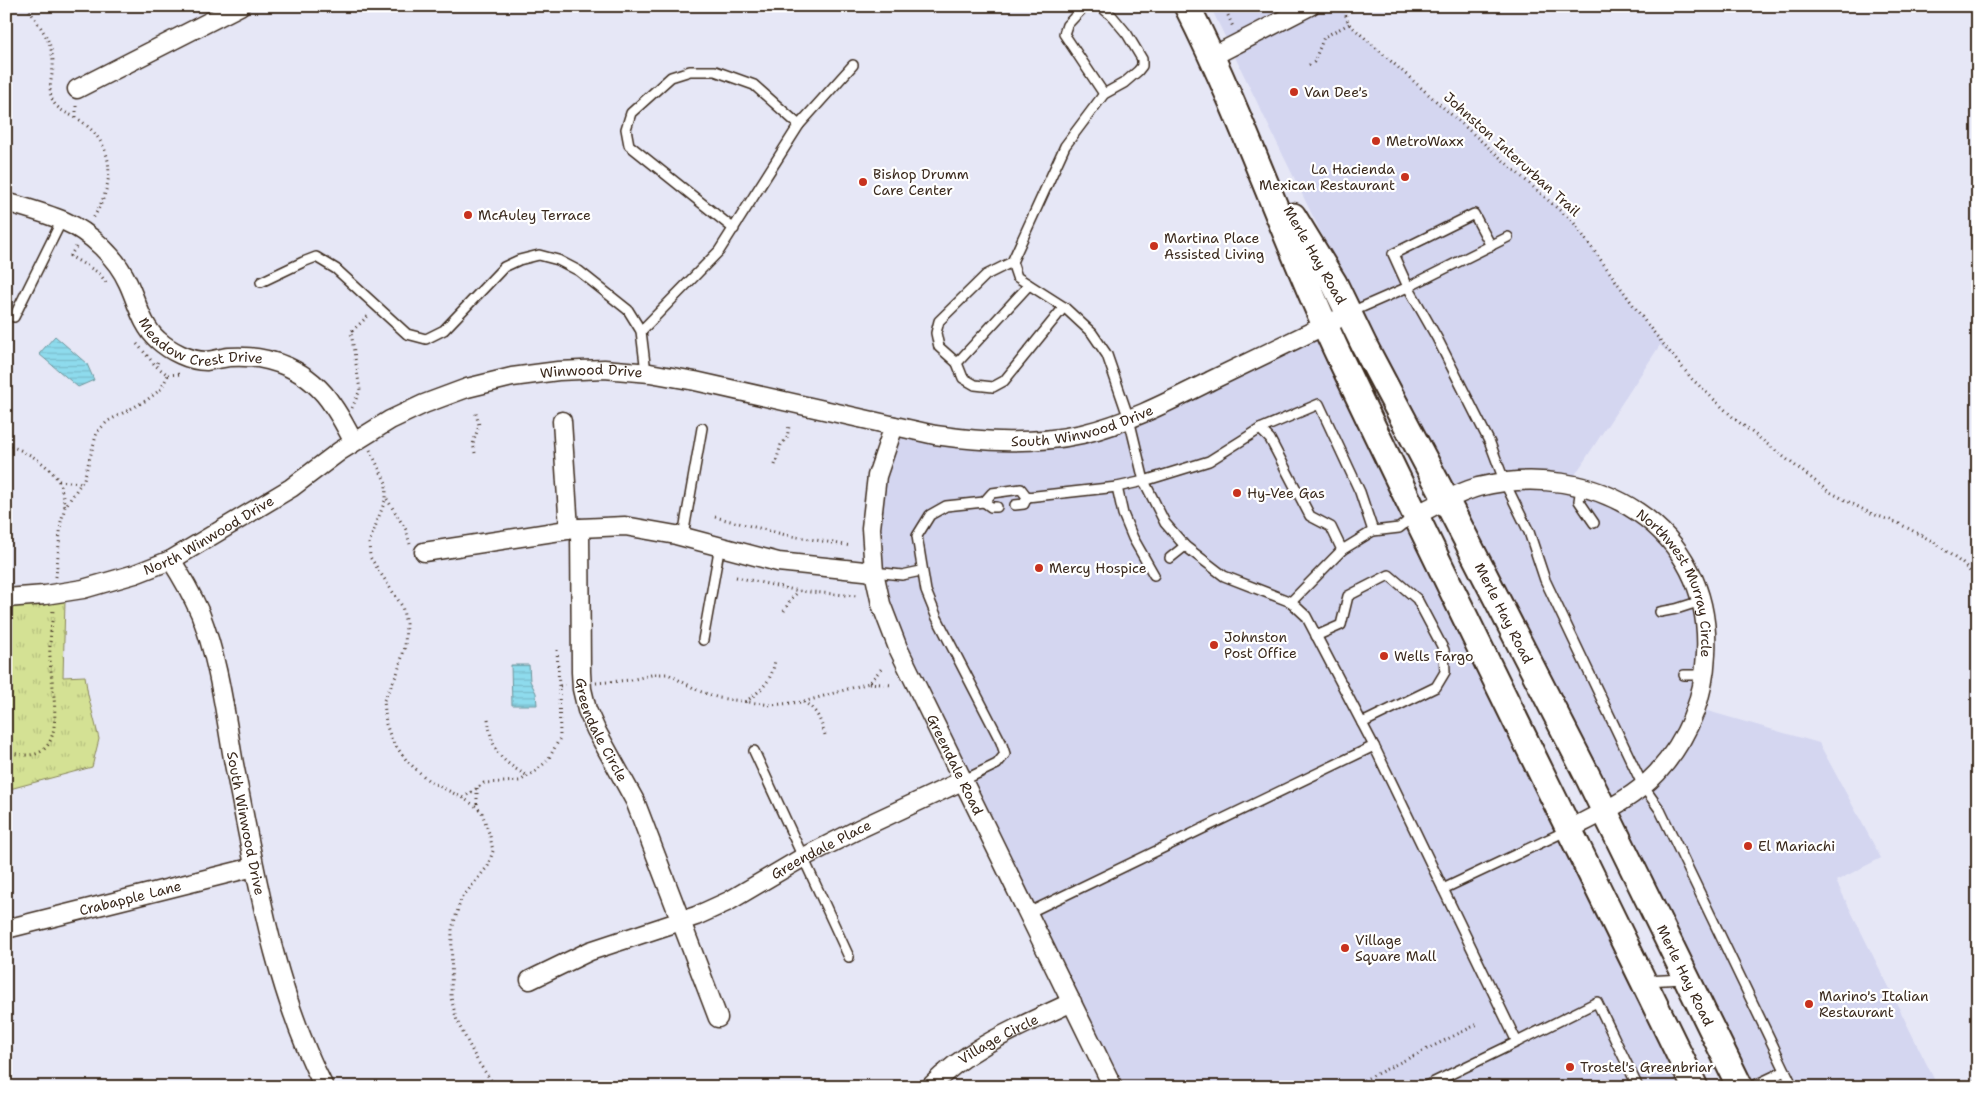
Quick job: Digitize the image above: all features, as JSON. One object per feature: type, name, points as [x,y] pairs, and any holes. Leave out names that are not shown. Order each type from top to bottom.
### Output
[{"type":"main road","name":"Merle Hay Road","points":[[1187,6],[1213,56],[1326,324],[1568,830],[1695,1087]]},
{"type":"main road","name":"Merle Hay Road","points":[[1252,147],[1334,283],[1604,812],[1740,1087]]},
{"type":"street","points":[[77,89],[240,6]]},
{"type":"street","points":[[1213,56],[1310,6]]},
{"type":"street","name":"Meadow Crest Drive","points":[[6,202],[62,220],[91,238],[112,259],[127,281],[145,323],[158,340],[165,345],[182,356],[204,361],[230,357],[262,358],[294,368],[320,388],[333,405],[341,420],[358,440]]},
{"type":"street","name":"South Winwood Drive","points":[[797,404],[934,435],[972,440],[1009,442],[1046,440],[1083,434],[1153,410],[1348,313]]},
{"type":"street","name":"Winwood Drive","points":[[390,420],[424,404],[467,388],[512,377],[576,370],[604,369],[646,372],[797,404]]},
{"type":"street","name":"North Winwood Drive","points":[[6,598],[54,594],[83,589],[135,574],[172,560],[291,488],[340,451],[390,420]]},
{"type":"street","name":"Greendale Circle","points":[[562,421],[574,529],[582,684],[587,710],[635,801],[680,921]]},
{"type":"street","name":"Greendale Road","points":[[894,426],[877,476],[870,528],[874,572],[881,604],[898,648],[1113,1087]]},
{"type":"street","name":"Northwest Murray Circle","points":[[1416,515],[1478,487],[1523,481],[1581,486],[1596,490],[1628,505],[1655,525],[1667,537],[1687,565],[1695,581],[1707,632],[1705,674],[1697,708],[1680,742],[1657,773],[1643,786],[1604,812],[1568,830]]},
{"type":"street","points":[[424,552],[574,529],[625,526],[684,536],[778,562],[874,572]]},
{"type":"street","name":"South Winwood Drive","points":[[172,560],[187,585],[200,614],[212,652],[254,867],[286,995],[306,1052],[324,1087]]},
{"type":"street","name":"Greendale Place","points":[[530,980],[590,951],[680,921],[729,901],[802,858],[858,829],[964,780]]},
{"type":"street","name":"Crabapple Lane","points":[[6,929],[254,867]]},
{"type":"street","points":[[680,921],[718,1018]]},
{"type":"street","name":"Village Circle","points":[[930,1087],[947,1069],[988,1042],[1072,1002]]},
{"type":"lane","points":[[1088,6],[1084,7],[1067,25],[1064,34],[1104,94]]},
{"type":"lane","points":[[1064,308],[1004,380],[993,387],[975,385],[963,378],[957,362],[939,346],[936,333],[939,320],[986,274],[1012,262],[1065,146],[1104,94],[1124,83],[1142,66],[1142,59],[1127,34],[1112,16],[1100,6]]},
{"type":"lane","points":[[641,331],[719,251],[798,125],[853,65]]},
{"type":"lane","points":[[734,229],[629,144],[626,129],[631,112],[671,77],[690,71],[715,71],[754,86],[798,125]]},
{"type":"lane","points":[[1491,246],[1474,214],[1393,254],[1408,287],[1432,329],[1490,442],[1505,483],[1529,532],[1545,580],[1643,786],[1660,810],[1793,1087]]},
{"type":"lane","points":[[14,317],[62,220]]},
{"type":"lane","points":[[1348,313],[1408,287],[1508,237]]},
{"type":"lane","points":[[261,282],[316,257],[336,269],[407,334],[426,339],[444,330],[504,267],[518,260],[539,255],[558,260],[579,271],[628,310],[641,331],[646,372]]},
{"type":"lane","points":[[1012,262],[1017,277],[1064,308],[1092,333],[1107,356],[1129,419],[1144,481],[1165,524],[1185,546],[1224,576],[1291,602],[1306,616],[1374,746],[1517,1042]]},
{"type":"lane","points":[[957,362],[1028,285]]},
{"type":"lane","points":[[1027,497],[1116,487],[1144,481],[1209,461],[1260,429],[1319,404],[1360,492],[1373,531]]},
{"type":"lane","points":[[684,536],[702,428]]},
{"type":"lane","points":[[1260,429],[1270,440],[1310,516],[1331,527],[1342,550]]},
{"type":"lane","points":[[1581,486],[1579,501],[1594,524]]},
{"type":"lane","points":[[1116,487],[1123,514],[1133,538],[1154,575]]},
{"type":"lane","points":[[964,780],[997,764],[1005,754],[1002,742],[936,618],[926,591],[918,536],[930,515],[946,506],[984,502],[992,493],[1021,490],[1027,497]]},
{"type":"lane","points":[[1016,505],[1024,504],[1027,497]]},
{"type":"lane","points":[[984,502],[991,508],[997,507]]},
{"type":"lane","points":[[1291,602],[1342,550],[1373,531],[1399,528],[1416,515]]},
{"type":"lane","points":[[703,640],[720,545]]},
{"type":"lane","points":[[1170,558],[1185,546]]},
{"type":"lane","points":[[874,572],[902,575],[922,571]]},
{"type":"lane","points":[[1316,636],[1341,625],[1348,596],[1389,575],[1417,599],[1440,641],[1444,650],[1444,672],[1436,687],[1362,723]]},
{"type":"lane","points":[[1660,612],[1701,601]]},
{"type":"lane","points":[[1684,675],[1705,674]]},
{"type":"lane","points":[[1028,913],[1374,746]]},
{"type":"lane","points":[[754,751],[849,957]]},
{"type":"lane","points":[[1443,889],[1568,830]]},
{"type":"lane","points":[[1644,981],[1687,979]]},
{"type":"lane","points":[[1424,1087],[1597,1002],[1638,1087]]},
{"type":"lane","points":[[1751,1087],[1785,1071]]},
{"type":"lane","points":[[1972,1087],[1978,1084]]},
{"type":"path","points":[[28,6],[43,28],[49,42],[53,63],[49,90],[56,107],[86,124],[99,139],[105,153],[110,171],[107,191],[70,256],[99,273],[110,290]]},
{"type":"path","points":[[1224,6],[1241,42]]},
{"type":"path","name":"Johnston Interurban Trail","points":[[1342,6],[1349,24],[1574,222],[1647,324],[1692,378],[1736,420],[1828,491],[1870,513],[1898,523],[1934,542],[1963,564],[1978,580]]},
{"type":"path","points":[[1309,65],[1314,62],[1324,37],[1349,24]]},
{"type":"path","points":[[341,420],[349,415],[360,390],[352,332],[378,308]]},
{"type":"path","points":[[134,339],[140,349],[156,366],[168,375],[185,374]]},
{"type":"path","points":[[156,366],[165,345]]},
{"type":"path","points":[[6,751],[25,755],[43,751],[51,740],[55,726],[50,656],[61,522],[65,507],[81,483],[88,467],[97,432],[108,421],[147,400],[161,389],[168,375]]},
{"type":"path","points":[[475,410],[479,425],[473,444],[475,453]]},
{"type":"path","points":[[776,465],[781,445],[787,438],[789,426]]},
{"type":"path","points":[[358,440],[373,454],[386,483],[386,498],[369,543],[370,558],[402,606],[406,624],[402,656],[397,674],[384,700],[386,724],[392,741],[407,761],[429,781],[464,798],[477,807],[482,813],[490,836],[493,851],[488,866],[461,899],[452,929],[451,998],[457,1021],[478,1062],[496,1087]]},
{"type":"path","points":[[6,445],[36,459],[46,467],[59,481],[65,507]]},
{"type":"path","points":[[59,481],[81,483]]},
{"type":"path","points":[[386,498],[406,530],[411,549],[424,552]]},
{"type":"path","points":[[715,517],[786,535],[851,546]]},
{"type":"path","points":[[736,577],[799,591],[857,596]]},
{"type":"path","points":[[784,611],[791,599],[799,591]]},
{"type":"path","points":[[464,798],[484,783],[520,780],[536,771],[548,760],[560,738],[560,686],[557,650]]},
{"type":"path","points":[[745,702],[760,692],[767,682],[773,673],[774,660]]},
{"type":"path","points":[[869,683],[883,667]]},
{"type":"path","points":[[560,686],[622,681],[655,674],[668,674],[699,691],[719,698],[770,705],[803,702],[869,683],[892,684]]},
{"type":"path","points":[[803,702],[812,707],[819,715],[826,738]]},
{"type":"path","points":[[488,719],[493,745],[499,755],[510,766],[528,776]]},
{"type":"path","points":[[477,788],[477,807]]},
{"type":"path","points":[[1350,1087],[1478,1024]]},
{"type":"shaded area","points":[[1210,6],[1342,6],[1349,24],[1574,223],[1647,324],[1677,361],[1660,345],[1569,484],[1655,525],[1705,613],[1697,708],[1819,743],[1881,858],[1836,881],[1938,1087],[1739,1087]]},
{"type":"shaded area","points":[[1326,324],[1696,1087],[1113,1087],[898,648],[871,528],[894,426],[935,435],[1083,434]]},
{"type":"green space","points":[[65,601],[63,677],[85,676],[99,739],[92,767],[6,790],[6,608]]},
{"type":"water","points":[[55,336],[87,364],[94,380],[78,387],[39,354]]},
{"type":"water","points":[[511,665],[529,665],[530,681],[536,693],[537,705],[512,705]]},
{"type":"place","name":"Van Dee's","points":[[1294,92]]},
{"type":"place","name":"MetroWaxx","points":[[1376,141]]},
{"type":"place","name":"La Hacienda Mexican Restaurant","points":[[1405,177]]},
{"type":"place","name":"Bishop Drumm Care Center","points":[[863,182]]},
{"type":"place","name":"McAuley Terrace","points":[[468,215]]},
{"type":"place","name":"Martina Place Assisted Living","points":[[1154,246]]},
{"type":"place","name":"Hy-Vee Gas","points":[[1237,493]]},
{"type":"place","name":"Mercy Hospice","points":[[1039,568]]},
{"type":"place","name":"Johnston Post Office","points":[[1214,645]]},
{"type":"place","name":"Wells Fargo","points":[[1384,656]]},
{"type":"place","name":"El Mariachi","points":[[1748,846]]},
{"type":"place","name":"Village Square Mall","points":[[1345,948]]},
{"type":"place","name":"Marino's Italian Restaurant","points":[[1809,1004]]},
{"type":"place","name":"Trostel's Greenbriar","points":[[1570,1067]]}]
